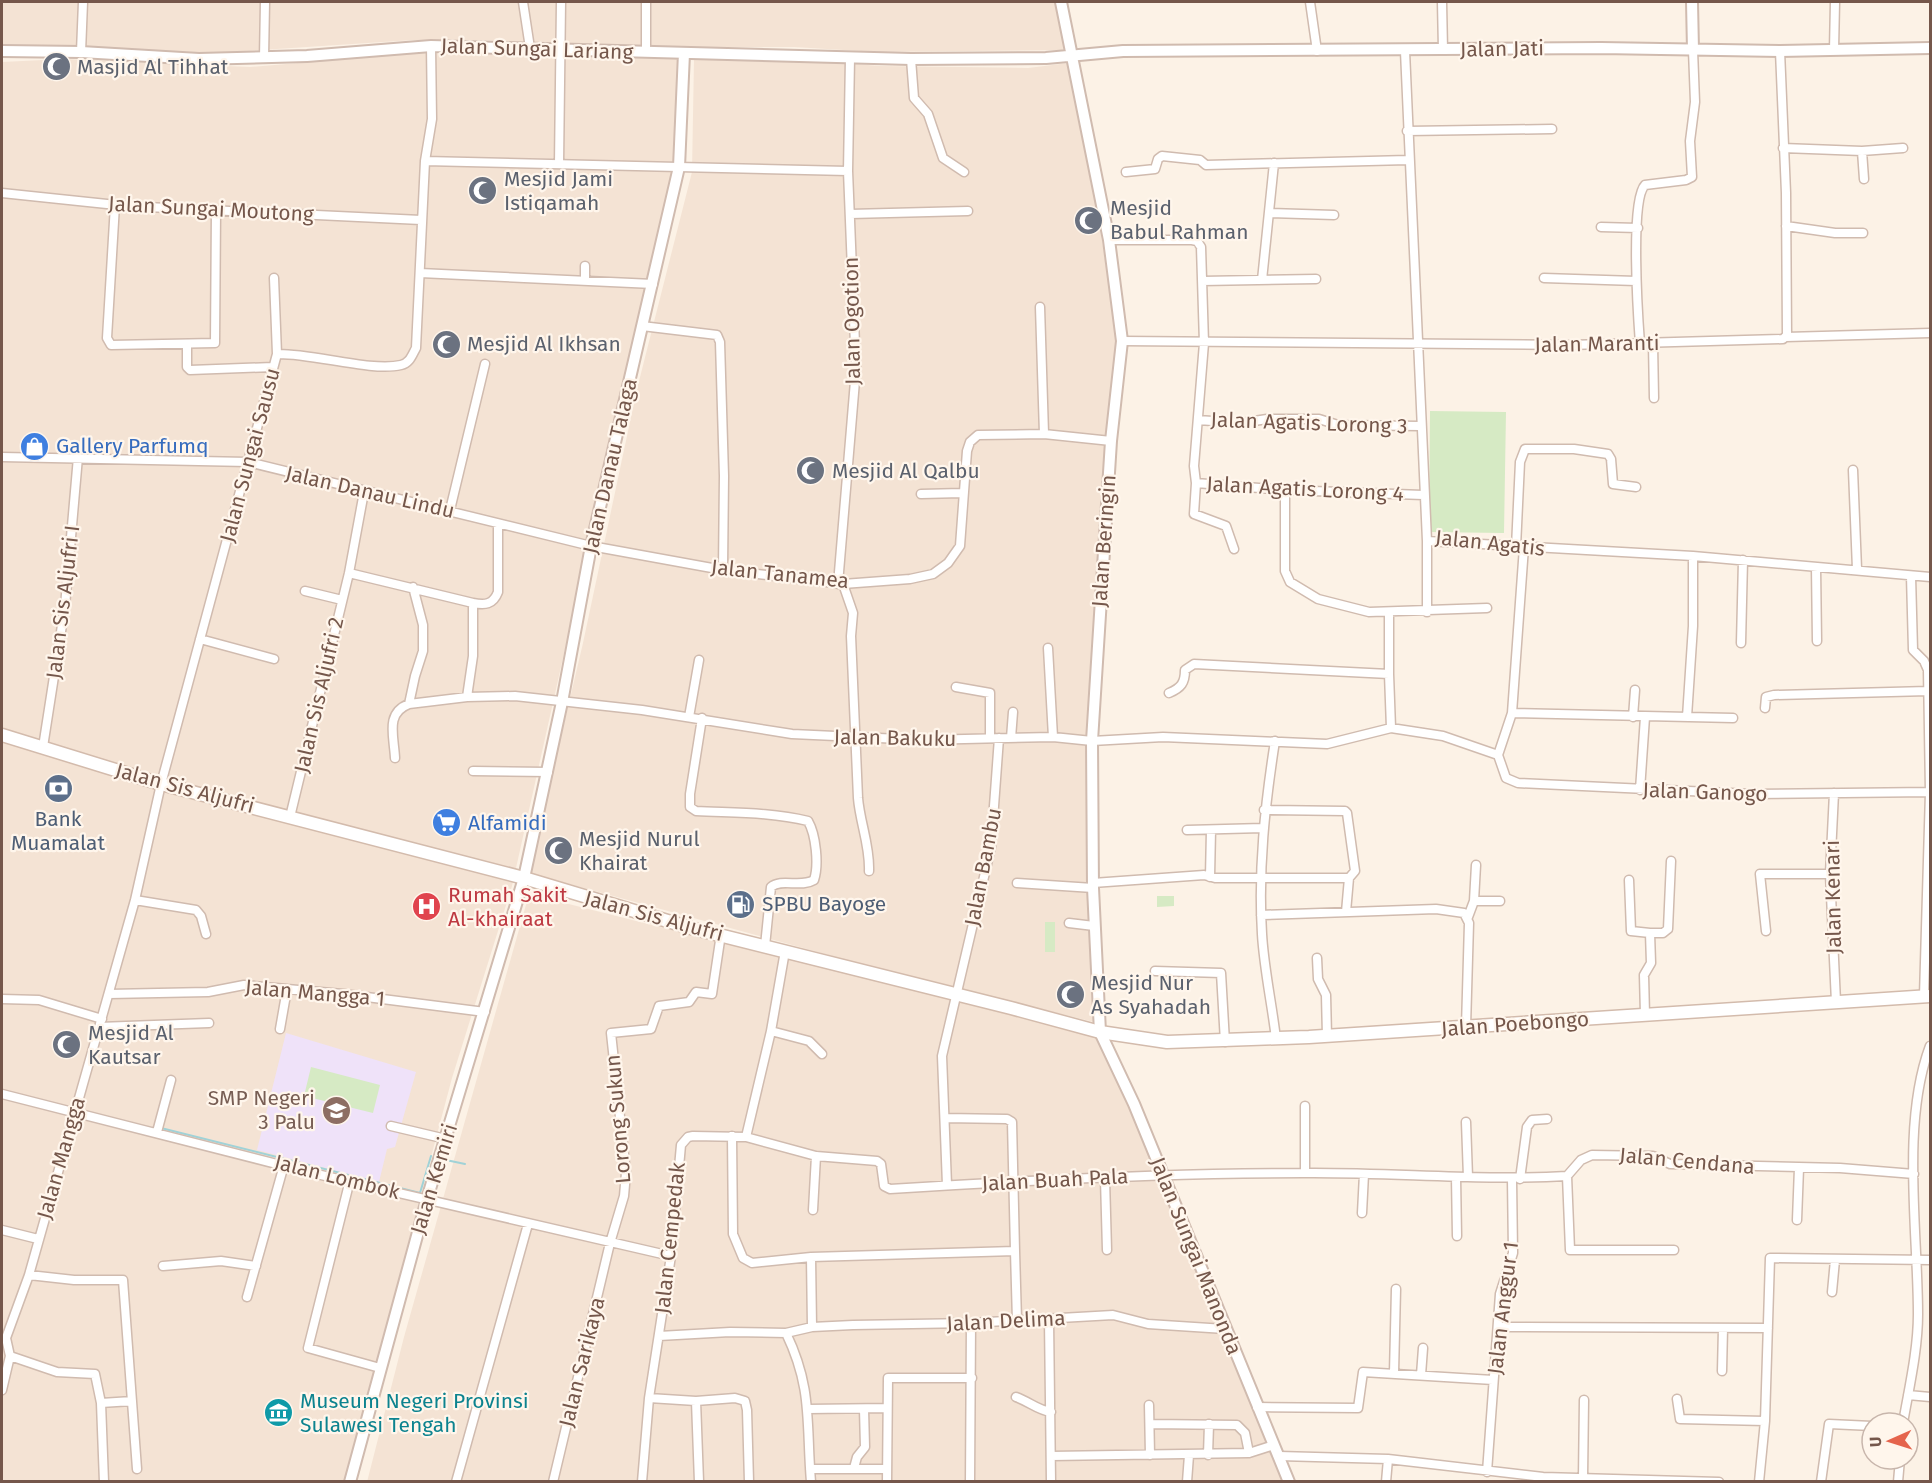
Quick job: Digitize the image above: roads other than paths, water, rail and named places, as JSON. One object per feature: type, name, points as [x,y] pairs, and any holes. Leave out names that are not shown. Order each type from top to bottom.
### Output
[{"type":"main road","name":"Jalan Sis Aljufri","points":[[2,735],[161,784],[524,878],[691,928],[1100,1032]]},
{"type":"main road","name":"Jalan Poebongo","points":[[1100,1032],[1167,1042],[1224,1042],[1927,996]]},
{"type":"street","points":[[81,52],[83,2]]},
{"type":"street","points":[[264,58],[265,2]]},
{"type":"street","points":[[523,2],[530,48]]},
{"type":"street","points":[[559,164],[561,2]]},
{"type":"street","points":[[646,2],[646,52]]},
{"type":"street","name":"Jalan Beringin","points":[[1062,2],[1109,240],[1122,341],[1111,441],[1092,741],[1094,926],[1100,1032]]},
{"type":"street","points":[[1310,2],[1317,51]]},
{"type":"street","points":[[1442,2],[1443,50]]},
{"type":"street","points":[[1640,344],[1636,281],[1638,228],[1643,186],[1686,180],[1692,177],[1690,141],[1695,102],[1692,2]]},
{"type":"street","points":[[1834,50],[1835,2]]},
{"type":"street","name":"Jalan Sungai Lariang","points":[[2,51],[81,52],[199,59],[264,58],[431,45],[911,59],[1046,58],[1074,54]]},
{"type":"street","name":"Jalan Sungai Sausu","points":[[161,784],[277,354],[401,365],[410,360],[416,348],[425,161],[432,119],[431,45]]},
{"type":"street","name":"Jalan Jati","points":[[1074,54],[1123,51],[1780,51],[1930,48]]},
{"type":"street","name":"Jalan Agatis","points":[[1405,51],[1423,495],[1427,541],[1693,556],[1930,577]]},
{"type":"street","points":[[1780,51],[1786,226],[1786,337]]},
{"type":"street","name":"Jalan Danau Talaga","points":[[524,878],[548,772],[591,546],[679,167],[684,53]]},
{"type":"street","name":"Jalan Ogotion","points":[[841,584],[856,369],[848,171],[850,58]]},
{"type":"street","points":[[911,59],[914,98],[928,114],[943,158],[964,172]]},
{"type":"street","points":[[1407,131],[1552,129]]},
{"type":"street","points":[[1783,148],[1862,151],[1903,148]]},
{"type":"street","points":[[1862,151],[1864,179]]},
{"type":"street","points":[[1126,172],[1155,169],[1161,156],[1200,160],[1204,165],[1408,160]]},
{"type":"street","points":[[425,161],[848,171]]},
{"type":"street","points":[[1262,280],[1274,163]]},
{"type":"street","name":"Jalan Sungai Moutong","points":[[2,193],[115,205],[422,220]]},
{"type":"street","points":[[115,205],[108,342],[111,345],[212,344],[216,341],[216,210]]},
{"type":"street","points":[[850,214],[968,211]]},
{"type":"street","points":[[1269,213],[1334,215]]},
{"type":"street","points":[[1786,226],[1835,233],[1863,232]]},
{"type":"street","points":[[1601,227],[1638,228]]},
{"type":"street","name":"Jalan Agatis Lorong 4","points":[[1109,240],[1195,241],[1201,247],[1204,343],[1194,466],[1196,483],[1285,490],[1423,495]]},
{"type":"street","points":[[585,266],[585,279]]},
{"type":"street","points":[[420,273],[653,284]]},
{"type":"street","points":[[274,278],[277,354]]},
{"type":"street","points":[[1544,278],[1636,281]]},
{"type":"street","points":[[1202,281],[1316,279]]},
{"type":"street","points":[[1040,307],[1044,434]]},
{"type":"street","points":[[642,326],[717,335],[720,342],[724,476],[723,570]]},
{"type":"street","name":"Jalan Maranti","points":[[1122,341],[1417,346],[1640,344],[1930,333]]},
{"type":"street","points":[[1653,343],[1654,398]]},
{"type":"street","points":[[187,344],[187,367],[190,370],[273,367]]},
{"type":"street","points":[[450,510],[485,364]]},
{"type":"street","name":"Jalan Agatis Lorong 3","points":[[1198,420],[1241,423],[1267,419],[1319,419],[1338,424],[1420,426]]},
{"type":"street","name":"Jalan Tanamea","points":[[591,546],[723,570],[841,584],[910,579],[942,569],[960,546],[966,457],[974,438],[985,433],[1044,434],[1111,441]]},
{"type":"street","points":[[1498,755],[1512,712],[1520,547],[1520,462],[1525,449],[1574,449],[1608,454],[1611,459],[1613,484],[1636,487]]},
{"type":"street","name":"Jalan Danau Lindu","points":[[2,457],[248,462],[591,546]]},
{"type":"street","name":"Jalan Sis Aljufri I","points":[[43,747],[65,606],[78,457]]},
{"type":"street","points":[[1853,470],[1857,569]]},
{"type":"street","points":[[1196,483],[1194,514],[1226,526],[1234,549]]},
{"type":"street","points":[[1285,490],[1285,571],[1290,582],[1318,599],[1369,612],[1427,612],[1487,608]]},
{"type":"street","name":"Jalan Sis Aljufri 2","points":[[291,817],[349,573],[364,492]]},
{"type":"street","points":[[921,494],[963,493]]},
{"type":"street","points":[[349,573],[473,603],[490,604],[498,592],[498,524]]},
{"type":"street","points":[[1427,541],[1427,612]]},
{"type":"street","points":[[1687,717],[1693,626],[1693,556]]},
{"type":"street","points":[[1741,643],[1743,560]]},
{"type":"street","points":[[1816,567],[1817,641]]},
{"type":"street","points":[[1911,576],[1912,650],[1927,665],[1928,691],[1930,792],[1927,996]]},
{"type":"street","points":[[841,584],[853,613],[851,636],[859,810],[870,854],[869,871]]},
{"type":"street","points":[[395,758],[393,717],[397,710],[409,704],[423,651],[423,625],[413,587]]},
{"type":"street","points":[[305,591],[342,600]]},
{"type":"street","points":[[467,697],[472,656],[473,603]]},
{"type":"street","points":[[1389,613],[1391,728]]},
{"type":"street","points":[[200,639],[274,659]]},
{"type":"street","points":[[1048,648],[1053,737]]},
{"type":"street","points":[[689,717],[699,660]]},
{"type":"street","points":[[1168,693],[1179,688],[1185,679],[1185,670],[1194,664],[1389,674]]},
{"type":"street","name":"Jalan Bambu","points":[[945,1118],[943,1047],[991,847],[994,738],[990,693],[956,687]]},
{"type":"street","points":[[1633,717],[1635,690]]},
{"type":"street","points":[[1765,708],[1766,697],[1774,694],[1928,691]]},
{"type":"street","name":"Jalan Bakuku","points":[[409,704],[467,697],[514,696],[702,718],[792,734],[922,740],[1053,737],[1092,741],[1163,737],[1327,744],[1391,728],[1443,736],[1498,755]]},
{"type":"street","points":[[1011,738],[1013,712]]},
{"type":"street","points":[[1512,712],[1733,718]]},
{"type":"street","points":[[1640,790],[1645,717]]},
{"type":"street","points":[[702,718],[689,802],[692,809],[741,811],[795,818],[808,821],[812,830],[816,868],[814,880],[806,884],[777,883],[771,887],[765,946]]},
{"type":"street","points":[[1275,741],[1264,810],[1261,915],[1265,966],[1276,1039]]},
{"type":"street","name":"Jalan Ganogo","points":[[1498,755],[1503,773],[1512,782],[1752,794],[1930,792]]},
{"type":"street","points":[[473,771],[548,772]]},
{"type":"street","name":"Jalan Mangga","points":[[2,1390],[10,1356],[4,1338],[29,1275],[87,1072],[135,900],[161,784]]},
{"type":"street","name":"Jalan Kenari","points":[[1834,793],[1830,874],[1836,1002]]},
{"type":"street","points":[[1264,810],[1345,811],[1354,871],[1348,878],[1346,912]]},
{"type":"street","points":[[1187,830],[1263,828]]},
{"type":"street","points":[[1210,877],[1212,830]]},
{"type":"street","points":[[1629,880],[1631,931],[1663,933],[1668,929],[1671,861]]},
{"type":"street","points":[[1466,1027],[1468,917],[1474,901],[1476,865]]},
{"type":"street","points":[[1766,931],[1760,874],[1830,874]]},
{"type":"street","points":[[1017,883],[1093,886],[1186,875],[1263,879],[1348,878]]},
{"type":"street","name":"Jalan Kemiri","points":[[350,1482],[427,1200],[524,878]]},
{"type":"street","points":[[135,900],[196,910],[206,934]]},
{"type":"street","points":[[1474,901],[1500,901]]},
{"type":"street","points":[[1261,915],[1436,909],[1459,911],[1468,917]]},
{"type":"street","points":[[1069,924],[1094,926]]},
{"type":"street","points":[[1645,1015],[1644,975],[1651,963],[1650,933]]},
{"type":"street","name":"Lorong Sukun","points":[[610,1243],[624,1196],[626,1173],[611,1033],[651,1029],[659,1006],[689,1002],[696,992],[712,994],[721,934]]},
{"type":"street","points":[[746,1137],[771,1031],[785,951]]},
{"type":"street","points":[[1317,958],[1318,979],[1326,995],[1327,1036]]},
{"type":"street","points":[[1155,971],[1221,973],[1224,1042]]},
{"type":"street","name":"Jalan Mangga 1","points":[[109,994],[208,992],[244,985],[485,1012]]},
{"type":"street","points":[[280,1029],[287,989]]},
{"type":"street","points":[[2,999],[39,1000],[100,1023],[209,1023]]},
{"type":"street","points":[[771,1031],[809,1041],[822,1054]]},
{"type":"street","name":"Jalan Sungai Manonda","points":[[1100,1032],[1164,1174],[1289,1482]]},
{"type":"street","points":[[1905,1411],[1918,1317],[1914,1261],[1914,1174],[1918,1084],[1930,1046]]},
{"type":"street","points":[[157,1132],[171,1080]]},
{"type":"street","name":"Jalan Lombok","points":[[2,1094],[427,1200],[671,1256]]},
{"type":"street","points":[[1305,1106],[1305,1173]]},
{"type":"street","points":[[947,1185],[945,1118],[1011,1120],[1017,1321]]},
{"type":"street","name":"Jalan Anggur 1","points":[[1487,1472],[1501,1287],[1513,1253],[1516,1179],[1527,1126],[1532,1120],[1547,1119]]},
{"type":"street","points":[[1466,1122],[1468,1177]]},
{"type":"street","points":[[391,1126],[446,1139]]},
{"type":"street","name":"Jalan Cempedak","points":[[642,1482],[649,1398],[671,1256],[681,1145],[687,1137],[693,1136],[746,1137]]},
{"type":"street","points":[[732,1136],[733,1234],[743,1258],[752,1263],[811,1257],[1015,1251]]},
{"type":"street","name":"Jalan Buah Pala","points":[[746,1137],[816,1156],[877,1161],[881,1164],[884,1186],[887,1189],[1105,1179],[1164,1174]]},
{"type":"street","name":"Jalan Cendana","points":[[1567,1176],[1581,1160],[1592,1155],[1653,1156],[1670,1164],[1914,1174]]},
{"type":"street","points":[[813,1210],[816,1156]]},
{"type":"street","points":[[247,1297],[284,1165]]},
{"type":"street","points":[[1797,1220],[1799,1168]]},
{"type":"street","points":[[1164,1174],[1305,1173],[1516,1179],[1567,1176],[1570,1250],[1674,1250]]},
{"type":"street","points":[[1362,1213],[1364,1174]]},
{"type":"street","points":[[1456,1177],[1457,1236]]},
{"type":"street","points":[[1105,1179],[1107,1250]]},
{"type":"street","points":[[350,1180],[308,1348],[380,1368]]},
{"type":"street","points":[[456,1482],[528,1224]]},
{"type":"street","points":[[2,1230],[38,1239]]},
{"type":"street","name":"Jalan Sarikaya","points":[[553,1482],[610,1243]]},
{"type":"street","points":[[811,1257],[812,1327]]},
{"type":"street","points":[[1759,1482],[1765,1421],[1770,1258],[1930,1260]]},
{"type":"street","points":[[1832,1292],[1835,1260]]},
{"type":"street","points":[[163,1266],[221,1261],[256,1266]]},
{"type":"street","points":[[29,1275],[74,1280],[123,1280],[137,1469]]},
{"type":"street","points":[[1394,1373],[1396,1289]]},
{"type":"street","name":"Jalan Delima","points":[[659,1336],[730,1332],[786,1334],[812,1327],[1049,1320],[1118,1315],[1148,1324],[1226,1329]]},
{"type":"street","points":[[1049,1320],[1051,1482]]},
{"type":"street","points":[[970,1482],[971,1323]]},
{"type":"street","points":[[1498,1327],[1768,1328]]},
{"type":"street","points":[[1722,1371],[1723,1328]]},
{"type":"street","points":[[786,1334],[801,1364],[808,1409],[811,1482]]},
{"type":"street","points":[[1421,1375],[1424,1348]]},
{"type":"street","points":[[10,1356],[57,1372],[95,1374],[101,1403],[104,1482]]},
{"type":"street","points":[[1257,1407],[1358,1408],[1362,1373],[1493,1380]]},
{"type":"street","points":[[887,1482],[887,1408],[890,1377],[972,1378]]},
{"type":"street","points":[[1908,1395],[1930,1397]]},
{"type":"street","points":[[1016,1397],[1027,1401],[1038,1410],[1051,1412]]},
{"type":"street","points":[[649,1398],[696,1401],[735,1398],[745,1401],[749,1482]]},
{"type":"street","points":[[1677,1399],[1680,1419],[1765,1421]]},
{"type":"street","points":[[1583,1478],[1584,1400]]},
{"type":"street","points":[[101,1403],[132,1401]]},
{"type":"street","points":[[696,1401],[699,1482]]},
{"type":"street","points":[[1149,1405],[1150,1455]]},
{"type":"street","points":[[808,1409],[887,1408]]},
{"type":"street","points":[[854,1468],[857,1456],[864,1449],[864,1409]]},
{"type":"street","points":[[1150,1424],[1236,1425],[1244,1430],[1249,1453]]},
{"type":"street","points":[[1821,1482],[1829,1424],[1860,1425]]},
{"type":"street","points":[[1208,1455],[1209,1425]]},
{"type":"street","points":[[1051,1456],[1249,1453],[1274,1445]]},
{"type":"street","points":[[1187,1482],[1189,1455]]},
{"type":"street","points":[[1279,1456],[1388,1459],[1487,1472],[1583,1478],[1719,1482]]},
{"type":"street","points":[[1386,1482],[1388,1459]]},
{"type":"street","points":[[810,1469],[887,1469]]},
{"type":"waterway","points":[[161,1128],[420,1193],[431,1156]]},
{"type":"waterway","points":[[446,1160],[465,1164]]},
{"type":"place","name":"Masjid Al Tihhat","points":[[56,67]]},
{"type":"place","name":"Mesjid Jami Istiqamah","points":[[483,191]]},
{"type":"place","name":"Mesjid Babul Rahman","points":[[1089,220]]},
{"type":"place","name":"Mesjid Al Ikhsan","points":[[446,344]]},
{"type":"place","name":"Gallery Parfumq","points":[[35,446]]},
{"type":"place","name":"Mesjid Al Qalbu","points":[[811,471]]},
{"type":"place","name":"Bank Muamalat","points":[[58,788]]},
{"type":"place","name":"Alfamidi","points":[[447,823]]},
{"type":"place","name":"Mesjid Nurul Khairat","points":[[558,851]]},
{"type":"place","name":"SPBU Bayoge","points":[[741,904]]},
{"type":"place","name":"Rumah Sakit Al-khairaat","points":[[427,907]]},
{"type":"place","name":"Mesjid Nur As Syahadah","points":[[1070,995]]},
{"type":"place","name":"Mesjid Al Kautsar","points":[[67,1045]]},
{"type":"place","name":"SMP Negeri 3 Palu","points":[[336,1110]]},
{"type":"place","name":"Museum Negeri Provinsi Sulawesi Tengah","points":[[279,1413]]}]
